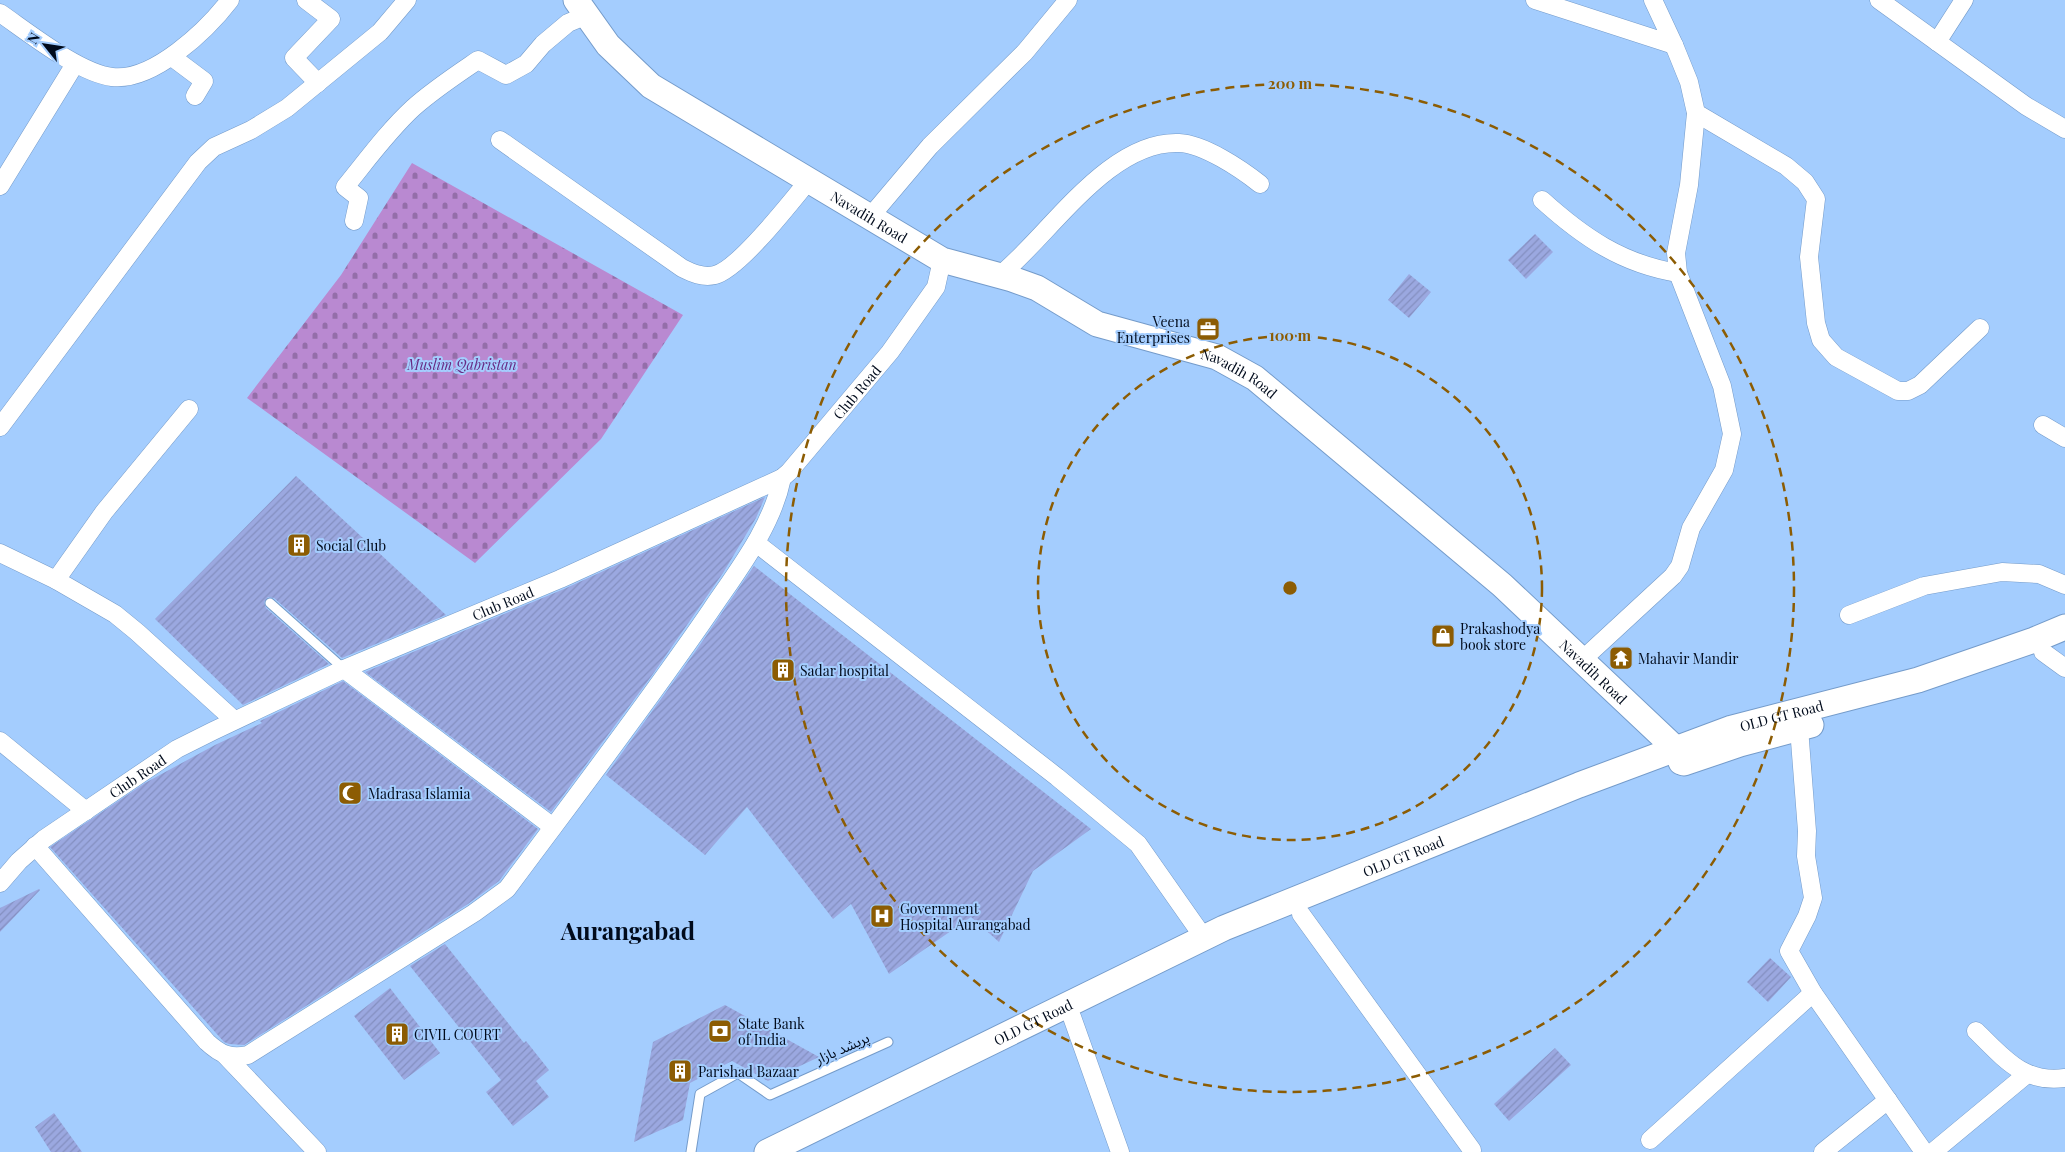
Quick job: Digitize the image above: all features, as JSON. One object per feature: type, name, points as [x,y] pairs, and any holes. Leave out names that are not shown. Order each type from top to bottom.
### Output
[{"type":"main road","name":"Navadih Road","points":[[582,7],[608,45],[651,86],[942,260],[1037,288],[1097,324],[1217,357],[1255,378],[1502,585],[1582,660],[1679,756]]},
{"type":"main road","name":"OLD GT Road","points":[[767,1152],[796,1148],[1233,943],[1586,797],[1679,756],[1732,728],[1918,680],[2034,640],[2065,626]]},
{"type":"main road","name":"OLD GT Road","points":[[796,1148],[1204,938],[1570,789],[1679,756],[1740,744],[1920,696],[2054,647]]},
{"type":"street","points":[[0,13],[74,64],[111,77],[130,77],[172,57],[218,16],[230,0]]},
{"type":"street","points":[[306,0],[331,19],[294,58],[318,83]]},
{"type":"street","points":[[0,427],[198,162],[214,147],[252,130],[288,108],[380,32],[407,0]]},
{"type":"street","points":[[870,217],[930,146],[1025,52],[1068,0]]},
{"type":"street","points":[[1535,0],[1674,45]]},
{"type":"street","points":[[1582,660],[1673,576],[1680,566],[1691,528],[1724,470],[1732,434],[1722,386],[1678,273],[1676,253],[1689,185],[1696,113],[1689,82],[1653,0]]},
{"type":"street","points":[[1879,0],[2026,106],[2065,129]]},
{"type":"street","points":[[1937,42],[1964,0]]},
{"type":"street","points":[[354,221],[359,198],[345,186],[380,144],[413,109],[442,85],[478,60],[506,75],[526,64],[543,44],[568,23],[582,7]]},
{"type":"street","points":[[172,57],[204,81],[195,96]]},
{"type":"street","points":[[0,186],[74,64]]},
{"type":"street","points":[[1696,113],[1786,166],[1805,182],[1816,199],[1808,257],[1816,323],[1821,340],[1836,357],[1898,391],[1908,391],[1920,385],[1980,328]]},
{"type":"street","points":[[500,140],[682,268],[698,275],[714,275],[729,269],[764,233],[809,180]]},
{"type":"street","points":[[999,276],[1017,262],[1075,198],[1103,174],[1132,155],[1158,144],[1181,143],[1201,149],[1235,166],[1260,184]]},
{"type":"street","points":[[1542,200],[1569,224],[1600,246],[1658,270],[1678,273]]},
{"type":"street","name":"Club Road","points":[[0,883],[35,846],[177,749],[234,720],[344,669],[560,579],[782,478],[890,352],[936,287],[942,260]]},
{"type":"street","points":[[56,580],[104,512],[189,409]]},
{"type":"street","points":[[2043,425],[2065,438]]},
{"type":"street","points":[[225,1056],[237,1058],[248,1056],[508,889],[681,654],[756,543],[779,493],[782,478]]},
{"type":"street","points":[[756,543],[1049,771],[1138,844],[1204,938]]},
{"type":"street","points":[[0,553],[56,580],[99,604],[130,626],[234,720]]},
{"type":"street","points":[[1849,615],[1924,586],[2002,572],[2039,574],[2065,585]]},
{"type":"street","points":[[2054,647],[2065,668]]},
{"type":"street","points":[[344,669],[553,827]]},
{"type":"street","points":[[1800,728],[1807,831],[1806,856],[1813,898],[1807,916],[1789,951],[1813,993],[1924,1152]]},
{"type":"street","points":[[0,741],[86,811]]},
{"type":"street","points":[[35,846],[207,1042],[225,1056],[317,1152]]},
{"type":"street","points":[[1301,914],[1472,1150]]},
{"type":"street","points":[[1650,1140],[1813,993]]},
{"type":"street","points":[[1072,1017],[1120,1152]]},
{"type":"street","points":[[1976,1030],[2011,1065],[2027,1074],[2046,1080],[2065,1078]]},
{"type":"street","points":[[1933,1152],[2027,1074]]},
{"type":"street","points":[[1823,1152],[1888,1100]]},
{"type":"lane","points":[[270,603],[344,669]]},
{"type":"lane","name":"پریشد بازار","points":[[691,1152],[700,1094],[738,1073],[770,1095],[888,1042]]},
{"type":"green space","name":"Muslim Qabristan","points":[[412,163],[683,315],[601,439],[475,563],[247,398],[341,275]]},
{"type":"building","points":[[1535,234],[1553,252],[1526,279],[1508,260]]},
{"type":"building","points":[[1409,274],[1431,292],[1409,318],[1388,300]]},
{"type":"building","name":"Social Club","points":[[296,476],[446,615],[342,658],[274,598],[268,597],[264,602],[266,608],[329,664],[243,705],[155,619]]},
{"type":"building","points":[[765,497],[756,518],[723,573],[653,674],[551,812],[365,672],[564,589]]},
{"type":"building","name":"Sadar hospital","points":[[754,566],[1091,829],[1033,871],[999,942],[971,917],[889,974],[851,904],[833,919],[747,807],[705,855],[606,775],[695,652]]},
{"type":"building","name":"Madrasa Islamia","points":[[343,681],[538,829],[499,881],[468,904],[244,1045],[229,1044],[224,1042],[50,847],[145,783],[215,745],[262,723],[260,721]]},
{"type":"building","points":[[40,890],[0,932],[0,908]]},
{"type":"building","points":[[445,944],[524,1043],[526,1041],[549,1070],[536,1081],[549,1097],[513,1126],[486,1092],[501,1080],[410,966]]},
{"type":"building","points":[[1770,958],[1791,977],[1768,1002],[1747,982]]},
{"type":"building","name":"CIVIL COURT","points":[[390,988],[440,1053],[404,1080],[354,1016]]},
{"type":"building","name":"Parishad Bazaar","points":[[725,1005],[819,1057],[768,1081],[732,1061],[690,1083],[683,1120],[634,1142],[653,1042]]},
{"type":"building","points":[[1555,1048],[1571,1065],[1509,1121],[1494,1104]]},
{"type":"building","points":[[54,1113],[82,1152],[51,1152],[35,1127]]},
{"type":"place","name":"Veena Enterprises","points":[[1208,329]]},
{"type":"place","name":"Social Club","points":[[299,545]]},
{"type":"place","name":"Prakashodya book store","points":[[1443,636]]},
{"type":"place","name":"Mahavir Mandir","points":[[1621,658]]},
{"type":"place","name":"Sadar hospital","points":[[783,670]]},
{"type":"place","name":"Madrasa Islamia","points":[[350,793]]},
{"type":"place","name":"Government Hospital Aurangabad","points":[[882,916]]},
{"type":"place","name":"State Bank of India","points":[[720,1031]]},
{"type":"place","name":"CIVIL COURT","points":[[397,1034]]},
{"type":"place","name":"Parishad Bazaar","points":[[680,1071]]},
{"type":"district","name":"Aurangabad","points":[[628,930]]}]
